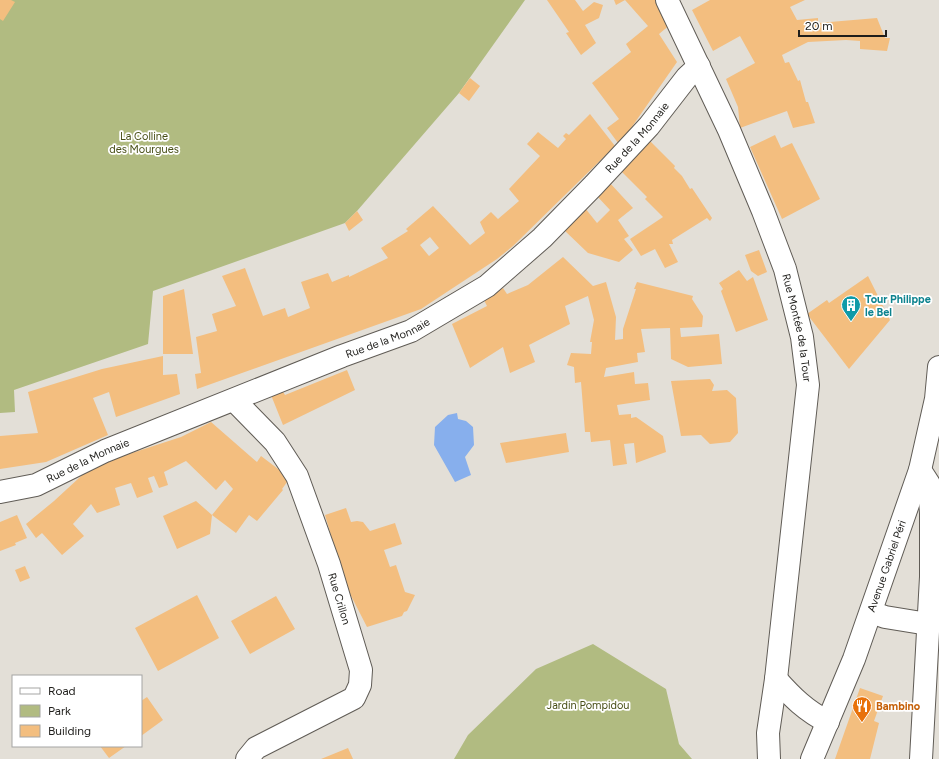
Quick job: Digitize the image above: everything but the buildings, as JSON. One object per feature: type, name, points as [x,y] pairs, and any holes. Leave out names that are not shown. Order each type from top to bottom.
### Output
[{"type":"street","name":"Rue Montée de la Tour","points":[[667,0],[729,130],[763,211],[785,269],[802,337],[808,385],[776,679],[768,733],[769,759]]},
{"type":"street","name":"Rue de la Monnaie","points":[[0,492],[36,484],[105,451],[342,356],[411,331],[487,286],[542,238],[594,185],[650,126],[698,66]]},
{"type":"street","name":"Avenue Gabriel Péri","points":[[812,759],[854,659],[920,470],[936,399],[939,367]]},
{"type":"street","name":"Rue Crillon","points":[[234,400],[275,442],[297,476],[329,564],[361,670],[360,685],[354,698],[256,748],[247,759]]},
{"type":"street","points":[[920,470],[929,484],[931,513],[928,624],[921,759]]},
{"type":"street","points":[[871,612],[885,617],[928,624]]},
{"type":"street","points":[[776,679],[796,702],[814,715],[828,722]]},
{"type":"green space","name":"La Colline des Mourgues","points":[[0,0],[525,0],[459,93],[345,223],[153,291],[148,344],[14,390],[15,412],[0,413]]},
{"type":"green space","name":"Jardin Pompidou","points":[[593,644],[666,689],[679,744],[692,759],[454,759],[468,735],[536,669]]},
{"type":"water","points":[[457,413],[458,419],[466,421],[473,427],[474,445],[465,457],[471,475],[455,482],[434,445],[435,427],[448,415]]},
{"type":"place","name":"Tour Philippe le Bel","points":[[851,322]]},
{"type":"place","name":"Bambino","points":[[862,723]]}]
